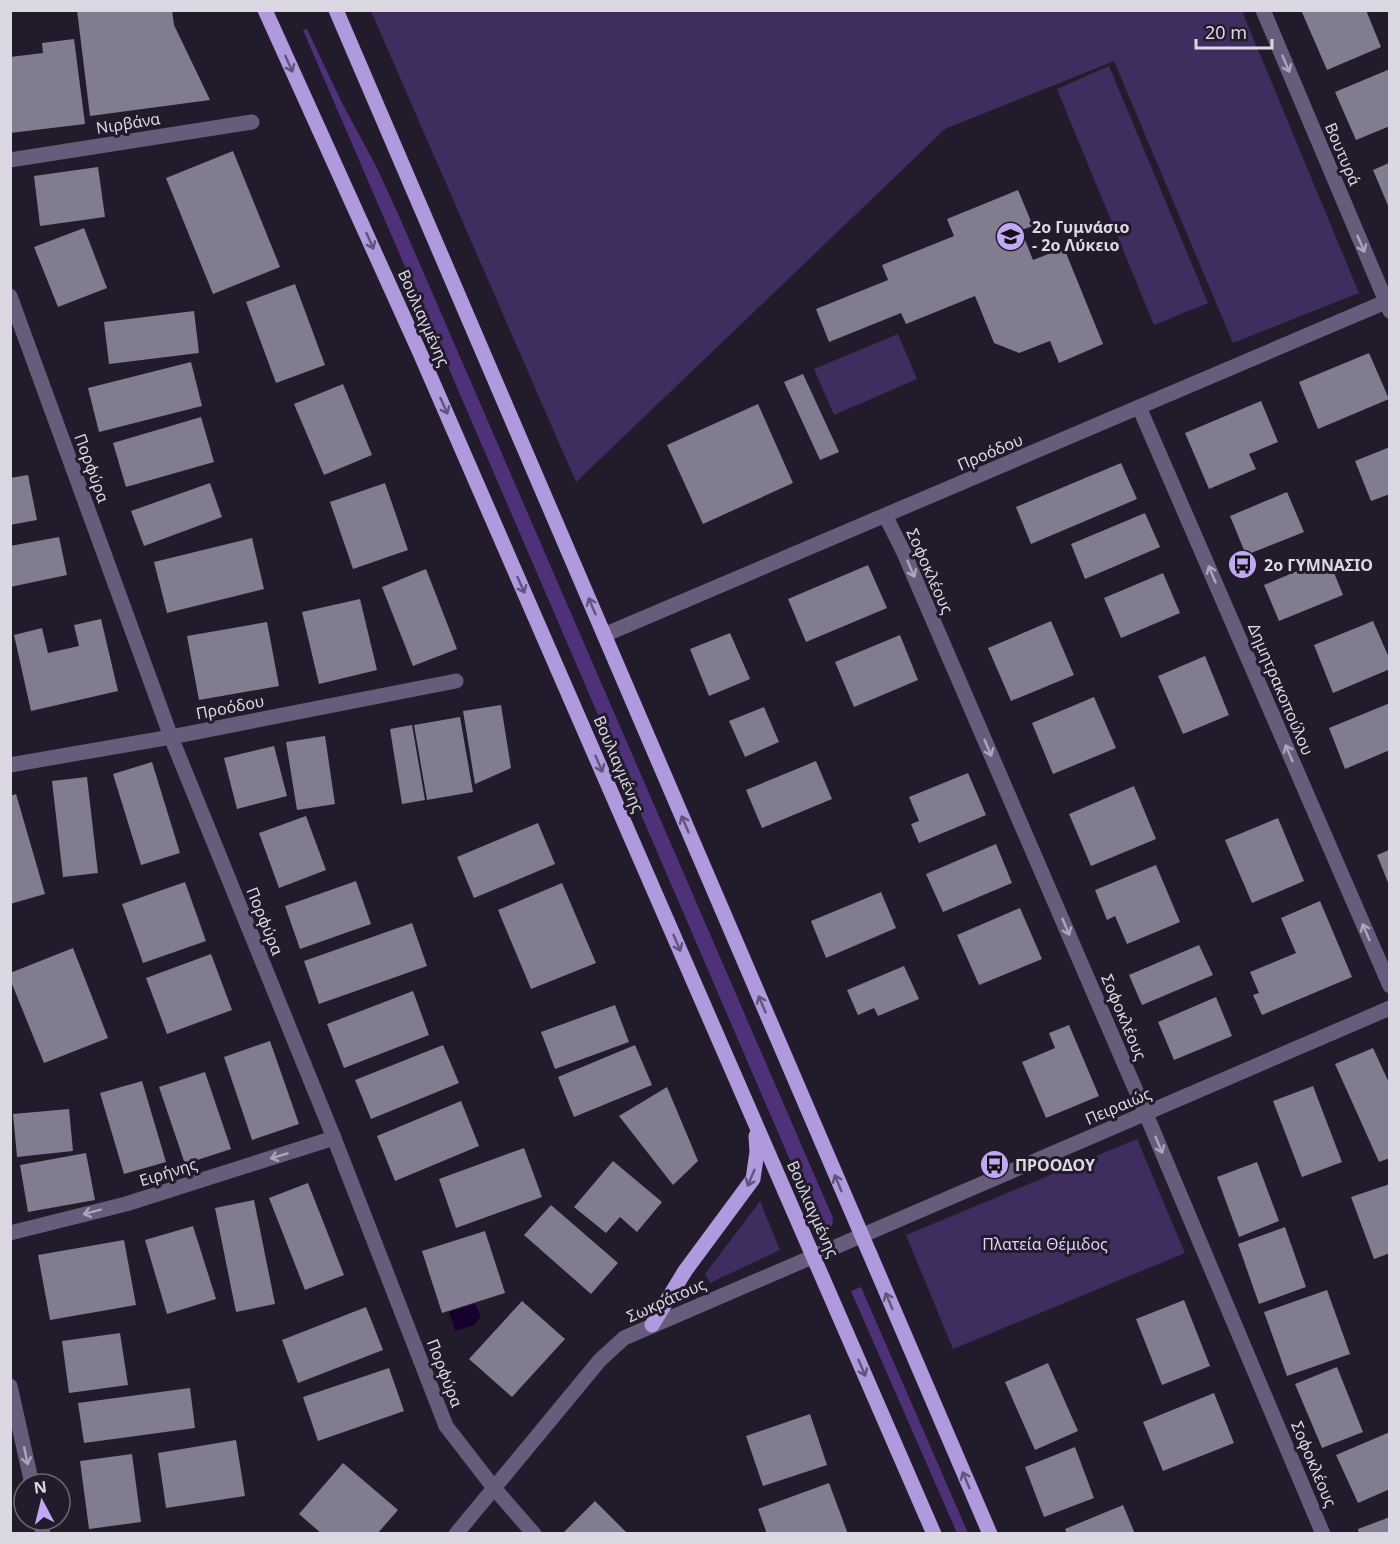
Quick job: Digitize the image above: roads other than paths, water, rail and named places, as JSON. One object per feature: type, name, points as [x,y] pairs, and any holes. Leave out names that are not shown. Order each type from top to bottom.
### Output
[{"type":"main road","name":"Βουλιαγμένης","points":[[265,10],[420,353],[934,1533]]},
{"type":"main road","name":"Βουλιαγμένης","points":[[336,10],[990,1533]]},
{"type":"main road","points":[[652,1325],[685,1271],[753,1179],[758,1152],[754,1121]]},
{"type":"street","name":"Βουτυρά","points":[[1263,10],[1388,304]]},
{"type":"street","name":"Νιρβάνα","points":[[10,160],[252,122]]},
{"type":"street","name":"Πορφύρα","points":[[10,296],[171,737],[334,1138],[446,1426],[494,1488],[534,1533]]},
{"type":"street","name":"Προόδου","points":[[604,635],[886,517],[1139,407],[1388,304]]},
{"type":"street","name":"Δημητρακοπούλου","points":[[1139,407],[1389,986]]},
{"type":"street","name":"Σοφοκλέους","points":[[886,517],[904,553],[1146,1114],[1323,1533]]},
{"type":"street","name":"Προόδου","points":[[10,765],[171,737],[456,681]]},
{"type":"street","name":"Πειραιώς","points":[[861,1237],[1389,1008]]},
{"type":"street","name":"Ειρήνης","points":[[10,1233],[126,1204],[334,1138]]},
{"type":"street","name":"Σωκράτους","points":[[456,1533],[600,1360],[624,1338],[861,1237]]},
{"type":"street","points":[[10,1386],[29,1472]]},
{"type":"place","name":"2ο Γυμνάσιο - 2ο Λύκειο","points":[[1011,236]]},
{"type":"place","name":"2ο ΓΥΜΝΑΣΙΟ","points":[[1243,565]]},
{"type":"place","name":"ΠΡΟΟΔΟΥ","points":[[994,1165]]},
{"type":"park label","name":"Πλατεία Θέμιδος","points":[[1045,1244]]}]
